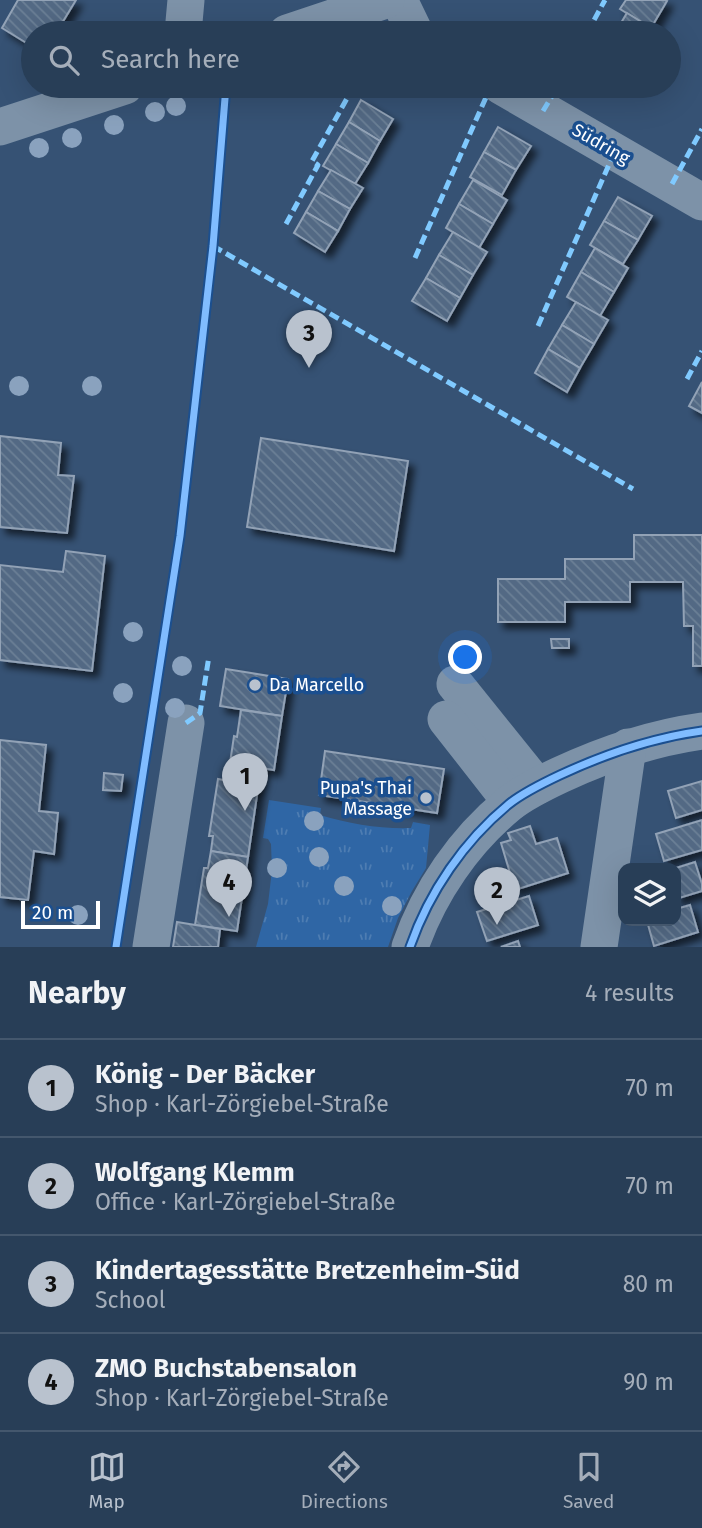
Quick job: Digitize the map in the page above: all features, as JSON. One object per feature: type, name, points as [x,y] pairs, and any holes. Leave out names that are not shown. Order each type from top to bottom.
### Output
[{"type":"street","points":[[184,21],[186,0]]},
{"type":"street","points":[[323,21],[386,0]]},
{"type":"street","points":[[399,0],[409,21]]},
{"type":"street","points":[[0,127],[88,98]]},
{"type":"street","name":"Südring","points":[[522,98],[702,202]]},
{"type":"street","points":[[454,684],[524,794]]},
{"type":"street","points":[[446,719],[524,794]]},
{"type":"street","points":[[152,947],[186,723]]},
{"type":"street","points":[[410,947],[436,891],[458,856],[484,827],[524,794],[584,764],[628,747],[702,731]]},
{"type":"street","points":[[599,947],[628,747]]},
{"type":"green space","points":[[269,800],[321,808],[320,815],[365,825],[411,828],[413,822],[430,825],[426,868],[398,918],[388,947],[256,947],[268,904],[272,870],[271,844],[268,839],[263,838]]},
{"type":"building","points":[[18,0],[76,0],[63,21],[21,21],[21,40],[2,28]]},
{"type":"building","points":[[626,0],[667,1],[655,21],[640,21],[620,9]]},
{"type":"building","points":[[627,13],[640,21],[622,21]]},
{"type":"building","points":[[361,100],[393,119],[380,141],[349,122]]},
{"type":"building","points":[[349,122],[380,141],[368,163],[336,144]]},
{"type":"building","points":[[498,127],[531,146],[516,170],[484,152]]},
{"type":"building","points":[[336,144],[368,163],[355,184],[323,166]]},
{"type":"building","points":[[484,152],[516,170],[502,195],[470,177]]},
{"type":"building","points":[[331,170],[363,188],[350,209],[318,191]]},
{"type":"building","points":[[473,180],[507,200],[493,224],[459,204]]},
{"type":"building","points":[[318,191],[350,209],[338,231],[306,212]]},
{"type":"building","points":[[618,197],[652,216],[638,240],[604,221]]},
{"type":"building","points":[[459,204],[493,224],[479,248],[446,228]]},
{"type":"building","points":[[306,212],[338,231],[325,252],[294,233]]},
{"type":"building","points":[[604,221],[638,240],[623,264],[590,245]]},
{"type":"building","points":[[453,232],[487,252],[473,275],[439,255]]},
{"type":"building","points":[[595,248],[628,268],[614,292],[581,272]]},
{"type":"building","points":[[439,255],[473,275],[460,298],[426,278]]},
{"type":"building","points":[[581,272],[614,292],[600,316],[567,297]]},
{"type":"building","points":[[426,278],[460,298],[447,321],[412,301]]},
{"type":"building","points":[[576,302],[608,320],[594,344],[562,325]]},
{"type":"building","points":[[562,325],[594,344],[580,368],[548,349]]},
{"type":"building","points":[[548,349],[580,368],[567,392],[535,373]]},
{"type":"building","points":[[702,382],[702,413],[689,406]]},
{"type":"building","points":[[0,436],[61,443],[58,475],[74,476],[67,533],[0,527]]},
{"type":"building","points":[[261,438],[408,461],[394,551],[247,527]]},
{"type":"building","points":[[634,535],[702,535],[702,666],[693,666],[693,626],[684,626],[683,582],[630,582],[630,602],[565,602],[565,622],[498,622],[498,579],[565,579],[565,559],[634,559]]},
{"type":"building","points":[[66,551],[105,556],[92,671],[0,660],[0,565],[63,572]]},
{"type":"building","points":[[551,639],[569,639],[569,648],[552,648]]},
{"type":"building","points":[[226,669],[288,679],[282,716],[220,706]]},
{"type":"building","points":[[241,710],[282,716],[274,770],[230,763]]},
{"type":"building","points":[[0,740],[46,745],[39,811],[58,813],[54,854],[34,851],[28,900],[0,897]]},
{"type":"building","points":[[325,751],[444,769],[437,813],[319,795]]},
{"type":"building","points":[[236,764],[261,768],[248,857],[211,851],[213,836],[209,836],[218,779],[234,782]]},
{"type":"building","points":[[104,773],[123,775],[121,791],[103,790]]},
{"type":"building","points":[[702,781],[702,810],[676,818],[668,791]]},
{"type":"building","points":[[702,820],[702,850],[664,861],[656,834]]},
{"type":"building","points":[[530,826],[536,844],[557,838],[568,873],[515,890],[501,843],[511,840],[508,833]]},
{"type":"building","points":[[211,851],[248,857],[237,931],[195,925],[204,868],[208,868]]},
{"type":"building","points":[[695,862],[702,891],[681,897],[681,866]]},
{"type":"building","points":[[529,896],[538,925],[487,941],[477,912]]},
{"type":"building","points":[[690,905],[698,932],[654,946],[648,926],[681,926],[681,908]]},
{"type":"building","points":[[177,922],[220,929],[218,947],[173,947]]},
{"type":"building","points":[[518,941],[520,947],[501,947]]},
{"type":"marked path","points":[[594,21],[605,0]]},
{"type":"marked path","points":[[286,224],[318,165],[312,161],[347,98]]},
{"type":"marked path","points":[[415,258],[486,98]]},
{"type":"marked path","points":[[543,111],[551,98]]},
{"type":"marked path","points":[[672,184],[702,129]]},
{"type":"marked path","points":[[538,326],[615,151]]},
{"type":"marked path","points":[[213,246],[633,489]]},
{"type":"marked path","points":[[687,379],[702,351]]},
{"type":"marked path","points":[[186,723],[200,713],[209,656]]},
{"type":"cycle path","points":[[116,947],[180,536],[213,246],[225,98]]},
{"type":"cycle path","points":[[410,947],[427,907],[450,869],[477,834],[515,800],[577,767],[612,754],[647,742],[702,731]]},
{"type":"place","name":"Kindertagesstätte Bretzenheim-Süd","points":[[309,368]]},
{"type":"place","name":"Da Marcello","points":[[255,685]]},
{"type":"place","name":"Pupa's Thai Massage","points":[[426,798]]},
{"type":"place","name":"König - Der Bäcker","points":[[245,811]]},
{"type":"place","name":"ZMO Buchstabensalon","points":[[229,917]]},
{"type":"place","name":"Wolfgang Klemm","points":[[497,925]]}]
